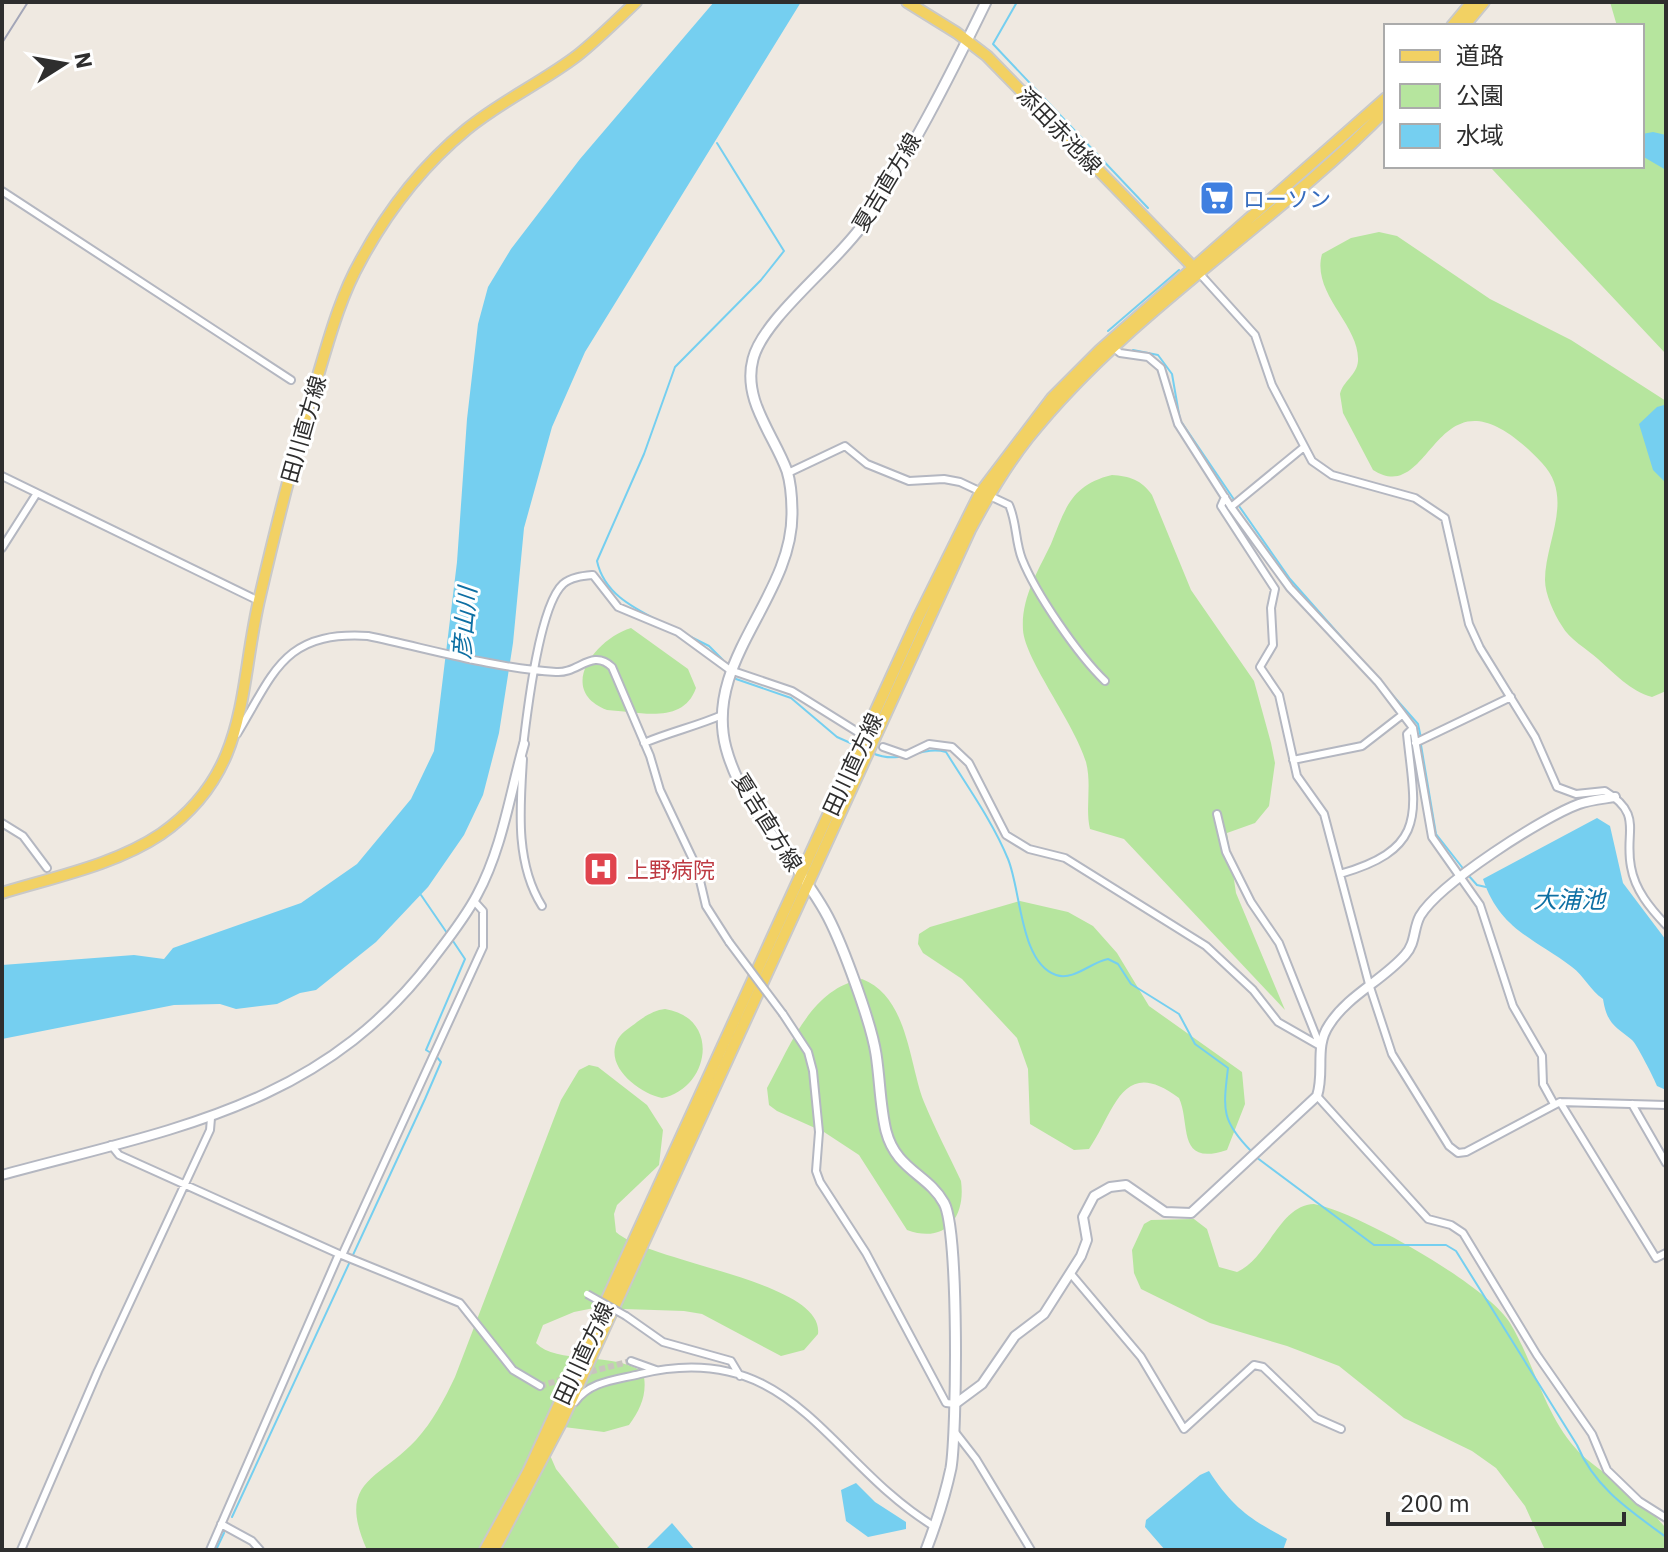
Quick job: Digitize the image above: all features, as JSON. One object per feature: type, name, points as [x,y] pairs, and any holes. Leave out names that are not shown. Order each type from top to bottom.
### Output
[{"type":"main road","name":"田川直方線","points":[[2,893],[102,862],[160,834],[199,796],[235,737],[259,601],[336,316],[375,235],[404,193],[438,154],[469,127],[577,56],[636,2]]},
{"type":"main road","name":"添田赤池線","points":[[907,2],[968,41],[1060,128],[1197,271]]},
{"type":"main road","name":"夏吉直方線","points":[[926,1550],[950,1468],[955,1432],[952,1254],[946,1206],[902,1164],[887,1136],[876,1052],[829,919],[765,825],[735,772],[726,748],[722,715],[730,670],[789,543],[792,517],[788,473],[756,407],[751,378],[754,355],[762,336],[822,274],[863,224],[968,41],[986,2]]},
{"type":"main road","points":[[1454,24],[1472,2]]},
{"type":"main road","points":[[1466,24],[1484,2]]},
{"type":"main road","name":"田川直方線","points":[[984,495],[1030,435],[1114,348],[1384,100]]},
{"type":"main road","name":"田川直方線","points":[[494,1550],[561,1423],[919,616],[1017,439],[1071,377],[1384,112]]},
{"type":"main road","name":"田川直方線","points":[[485,1550],[528,1472],[804,879]]},
{"type":"street","points":[[2,191],[291,380]]},
{"type":"street","points":[[1197,271],[1255,335],[1272,385],[1312,461],[1332,475],[1415,498],[1445,518],[1469,624],[1480,648],[1511,697],[1557,787],[1576,794],[1605,791],[1625,806],[1632,820],[1630,865],[1636,885],[1666,925]]},
{"type":"street","points":[[1114,348],[1120,353],[1148,357],[1161,368],[1178,424],[1225,497],[1235,504],[1290,588],[1378,682],[1413,728],[1432,837],[1480,905],[1513,1006],[1542,1056],[1543,1084],[1656,1258],[1666,1253]]},
{"type":"street","points":[[788,473],[845,446],[867,464],[909,481],[944,479],[1009,505],[1024,564],[1076,648],[1105,681]]},
{"type":"street","points":[[1235,504],[1304,447]]},
{"type":"street","points":[[2,476],[259,601]]},
{"type":"street","points":[[2,548],[37,493]]},
{"type":"street","points":[[1225,497],[1221,506],[1275,589],[1271,608],[1273,645],[1260,667],[1279,695],[1297,776],[1324,814],[1369,984],[1392,1054],[1449,1146],[1458,1153],[1466,1152],[1557,1103],[1666,1105]]},
{"type":"street","points":[[2,1175],[211,1118],[299,1080],[358,1037],[419,977],[474,901],[494,857],[524,744],[549,611],[563,584],[579,576],[593,575],[618,607],[678,632],[730,670],[792,691],[856,731]]},
{"type":"street","points":[[235,737],[283,660],[289,653],[316,640],[343,635],[368,636],[451,655],[562,673],[597,658],[612,667],[660,790],[697,868],[706,906],[808,1052],[819,1132],[816,1171],[820,1182],[866,1253],[946,1403],[955,1404],[982,1384],[1015,1336],[1044,1314],[1071,1274],[1087,1240],[1083,1217],[1094,1196],[1110,1187],[1126,1185],[1165,1212],[1191,1213],[1317,1096],[1321,1084],[1320,1046],[1279,943],[1251,902],[1226,852],[1217,814]]},
{"type":"street","points":[[1415,743],[1511,697]]},
{"type":"street","points":[[644,743],[685,727],[707,724],[722,715]]},
{"type":"street","points":[[1293,760],[1362,746],[1402,715]]},
{"type":"street","points":[[1340,874],[1376,864],[1409,832],[1414,807],[1407,734],[1413,728]]},
{"type":"street","points":[[524,744],[522,847],[529,882],[542,906]]},
{"type":"street","points":[[883,747],[906,755],[929,744],[952,747],[969,763],[1006,835],[1029,849],[1065,858],[1206,946],[1253,990],[1278,1022],[1320,1046]]},
{"type":"street","points":[[1320,1046],[1328,1026],[1369,984],[1403,958],[1413,945],[1420,916],[1462,877],[1510,841],[1579,804],[1615,797]]},
{"type":"street","points":[[2,823],[23,836],[47,868]]},
{"type":"street","points":[[210,1550],[341,1253],[483,947],[483,911],[474,901]]},
{"type":"street","points":[[1317,1096],[1428,1219],[1451,1225],[1463,1233],[1537,1355],[1592,1434],[1607,1470],[1639,1501],[1666,1518]]},
{"type":"street","points":[[1632,1104],[1666,1163]]},
{"type":"street","points":[[21,1550],[98,1371],[210,1130],[211,1118]]},
{"type":"street","points":[[111,1145],[119,1155],[460,1303],[513,1370],[540,1386]]},
{"type":"street","points":[[1071,1274],[1141,1357],[1184,1429],[1254,1365],[1263,1367],[1316,1418],[1341,1429]]},
{"type":"street","points":[[587,1294],[663,1342],[731,1361],[740,1376]]},
{"type":"street","points":[[631,1361],[656,1370]]},
{"type":"street","points":[[561,1423],[582,1392],[598,1384],[656,1370],[716,1370],[740,1376],[789,1397],[818,1421],[888,1493],[935,1527]]},
{"type":"street","points":[[955,1432],[976,1459],[1031,1550]]},
{"type":"street","points":[[221,1524],[252,1541],[260,1550]]},
{"type":"green space","points":[[1610,2],[1666,2],[1666,354],[1492,169],[1644,168],[1644,24],[1616,24]]},
{"type":"green space","points":[[1379,232],[1397,236],[1490,299],[1571,340],[1666,401],[1666,691],[1652,697],[1629,686],[1565,631],[1553,610],[1545,586],[1557,505],[1552,476],[1542,463],[1506,432],[1478,421],[1457,425],[1440,438],[1411,470],[1394,476],[1373,470],[1343,413],[1340,394],[1357,366],[1357,348],[1329,296],[1320,269],[1322,254],[1351,238]]},
{"type":"green space","points":[[1112,475],[1135,480],[1152,495],[1191,590],[1254,681],[1275,763],[1269,806],[1255,823],[1227,833],[1236,893],[1285,1010],[1124,839],[1090,829],[1086,762],[1026,643],[1023,618],[1028,596],[1065,510],[1087,485]]},
{"type":"green space","points":[[631,628],[688,669],[696,688],[690,700],[681,707],[659,714],[607,710],[592,701],[584,690],[586,666],[594,654],[605,643]]},
{"type":"green space","points":[[1020,901],[1068,912],[1093,926],[1117,953],[1149,1006],[1242,1072],[1245,1104],[1227,1150],[1211,1154],[1200,1153],[1193,1148],[1188,1140],[1179,1098],[1160,1086],[1145,1082],[1132,1085],[1122,1093],[1089,1149],[1074,1150],[1030,1124],[1028,1069],[1017,1038],[962,979],[923,953],[918,944],[919,934],[930,927]]},
{"type":"green space","points":[[862,979],[889,1000],[898,1015],[924,1102],[961,1181],[962,1194],[956,1216],[950,1225],[932,1233],[907,1230],[859,1155],[824,1132],[769,1105],[767,1088],[793,1038],[815,1007],[828,994]]},
{"type":"green space","points":[[665,1009],[683,1015],[695,1025],[701,1039],[702,1054],[699,1068],[690,1082],[678,1092],[662,1098],[643,1090],[626,1077],[615,1059],[615,1049],[618,1039],[627,1030],[647,1016]]},
{"type":"green space","points":[[589,1065],[598,1067],[647,1105],[663,1130],[659,1165],[617,1205],[614,1214],[616,1232],[663,1254],[732,1275],[794,1300],[813,1316],[818,1334],[804,1350],[781,1356],[702,1314],[684,1311],[594,1308],[574,1312],[543,1325],[536,1343],[545,1350],[616,1362],[643,1372],[645,1386],[642,1400],[629,1425],[604,1432],[564,1427],[546,1446],[556,1469],[621,1550],[367,1550],[356,1509],[359,1495],[376,1474],[416,1440],[442,1402],[455,1377],[561,1100],[579,1070]]},
{"type":"green space","points":[[1314,1204],[1359,1220],[1420,1252],[1497,1308],[1518,1338],[1561,1429],[1586,1459],[1629,1489],[1648,1507],[1666,1528],[1666,1550],[1545,1550],[1525,1506],[1496,1468],[1472,1451],[1404,1418],[1339,1366],[1287,1346],[1210,1323],[1141,1289],[1134,1273],[1132,1250],[1144,1224],[1151,1220],[1194,1219],[1207,1229],[1219,1267],[1237,1272],[1257,1256],[1292,1213]]},
{"type":"water","name":"彦山川","points":[[714,2],[801,2],[585,352],[552,427],[524,528],[513,643],[499,733],[483,795],[464,835],[428,887],[376,942],[316,990],[300,993],[277,1004],[236,1009],[220,1004],[174,1005],[2,1039],[2,965],[134,955],[164,959],[173,948],[301,903],[357,864],[411,799],[434,751],[457,562],[467,419],[478,324],[488,287],[511,249],[580,159]]},
{"type":"water","points":[[1644,134],[1666,135],[1666,170],[1644,157]]},
{"type":"water","points":[[1664,405],[1666,483],[1653,470],[1639,424],[1657,407]]},
{"type":"water","name":"大浦池","points":[[1597,818],[1610,826],[1623,883],[1666,940],[1666,1090],[1657,1086],[1634,1043],[1609,1019],[1603,999],[1572,967],[1509,922],[1490,896],[1483,879]]},
{"type":"water","points":[[1209,1471],[1243,1511],[1287,1539],[1283,1550],[1165,1550],[1145,1527],[1146,1520]]},
{"type":"water","points":[[856,1483],[875,1502],[906,1522],[906,1529],[868,1537],[846,1521],[841,1490]]},
{"type":"water","points":[[672,1523],[695,1550],[645,1550]]},
{"type":"waterway","points":[[1017,2],[993,44],[1148,208]]},
{"type":"waterway","points":[[661,622],[613,591],[597,561],[644,454],[675,367],[761,280],[784,251],[717,143]]},
{"type":"waterway","points":[[1108,331],[1179,270]]},
{"type":"waterway","points":[[1133,350],[1158,355],[1172,374],[1180,420],[1235,501]]},
{"type":"waterway","points":[[1239,506],[1290,579],[1418,724],[1421,738]]},
{"type":"waterway","points":[[685,634],[709,646],[723,660]]},
{"type":"waterway","points":[[736,679],[791,698],[837,737],[855,745]]},
{"type":"waterway","points":[[1421,745],[1436,834],[1465,871]]},
{"type":"waterway","points":[[872,753],[902,757],[928,751],[946,752],[1002,845],[1012,872],[1028,941],[1044,968],[1063,976],[1108,959],[1118,964],[1131,984],[1179,1014],[1195,1044],[1228,1068],[1226,1114],[1234,1132],[1252,1152]]},
{"type":"waterway","points":[[1469,876],[1477,885],[1486,887]]},
{"type":"waterway","points":[[421,895],[447,933]]},
{"type":"waterway","points":[[431,1053],[426,1050],[465,959],[451,938]]},
{"type":"waterway","points":[[232,1517],[425,1099],[441,1062],[436,1056]]},
{"type":"waterway","points":[[1256,1157],[1374,1245],[1446,1245],[1456,1251],[1593,1474],[1614,1497],[1666,1537]]},
{"type":"waterway","points":[[216,1550],[224,1533]]},
{"type":"tunnel","points":[[582,1374],[631,1361]]},
{"type":"tunnel","points":[[540,1386],[571,1377]]},
{"type":"railway","points":[[2,43],[28,2]]},
{"type":"place","name":"ローソン","points":[[1217,198]]},
{"type":"place","name":"上野病院","points":[[601,869]]}]
